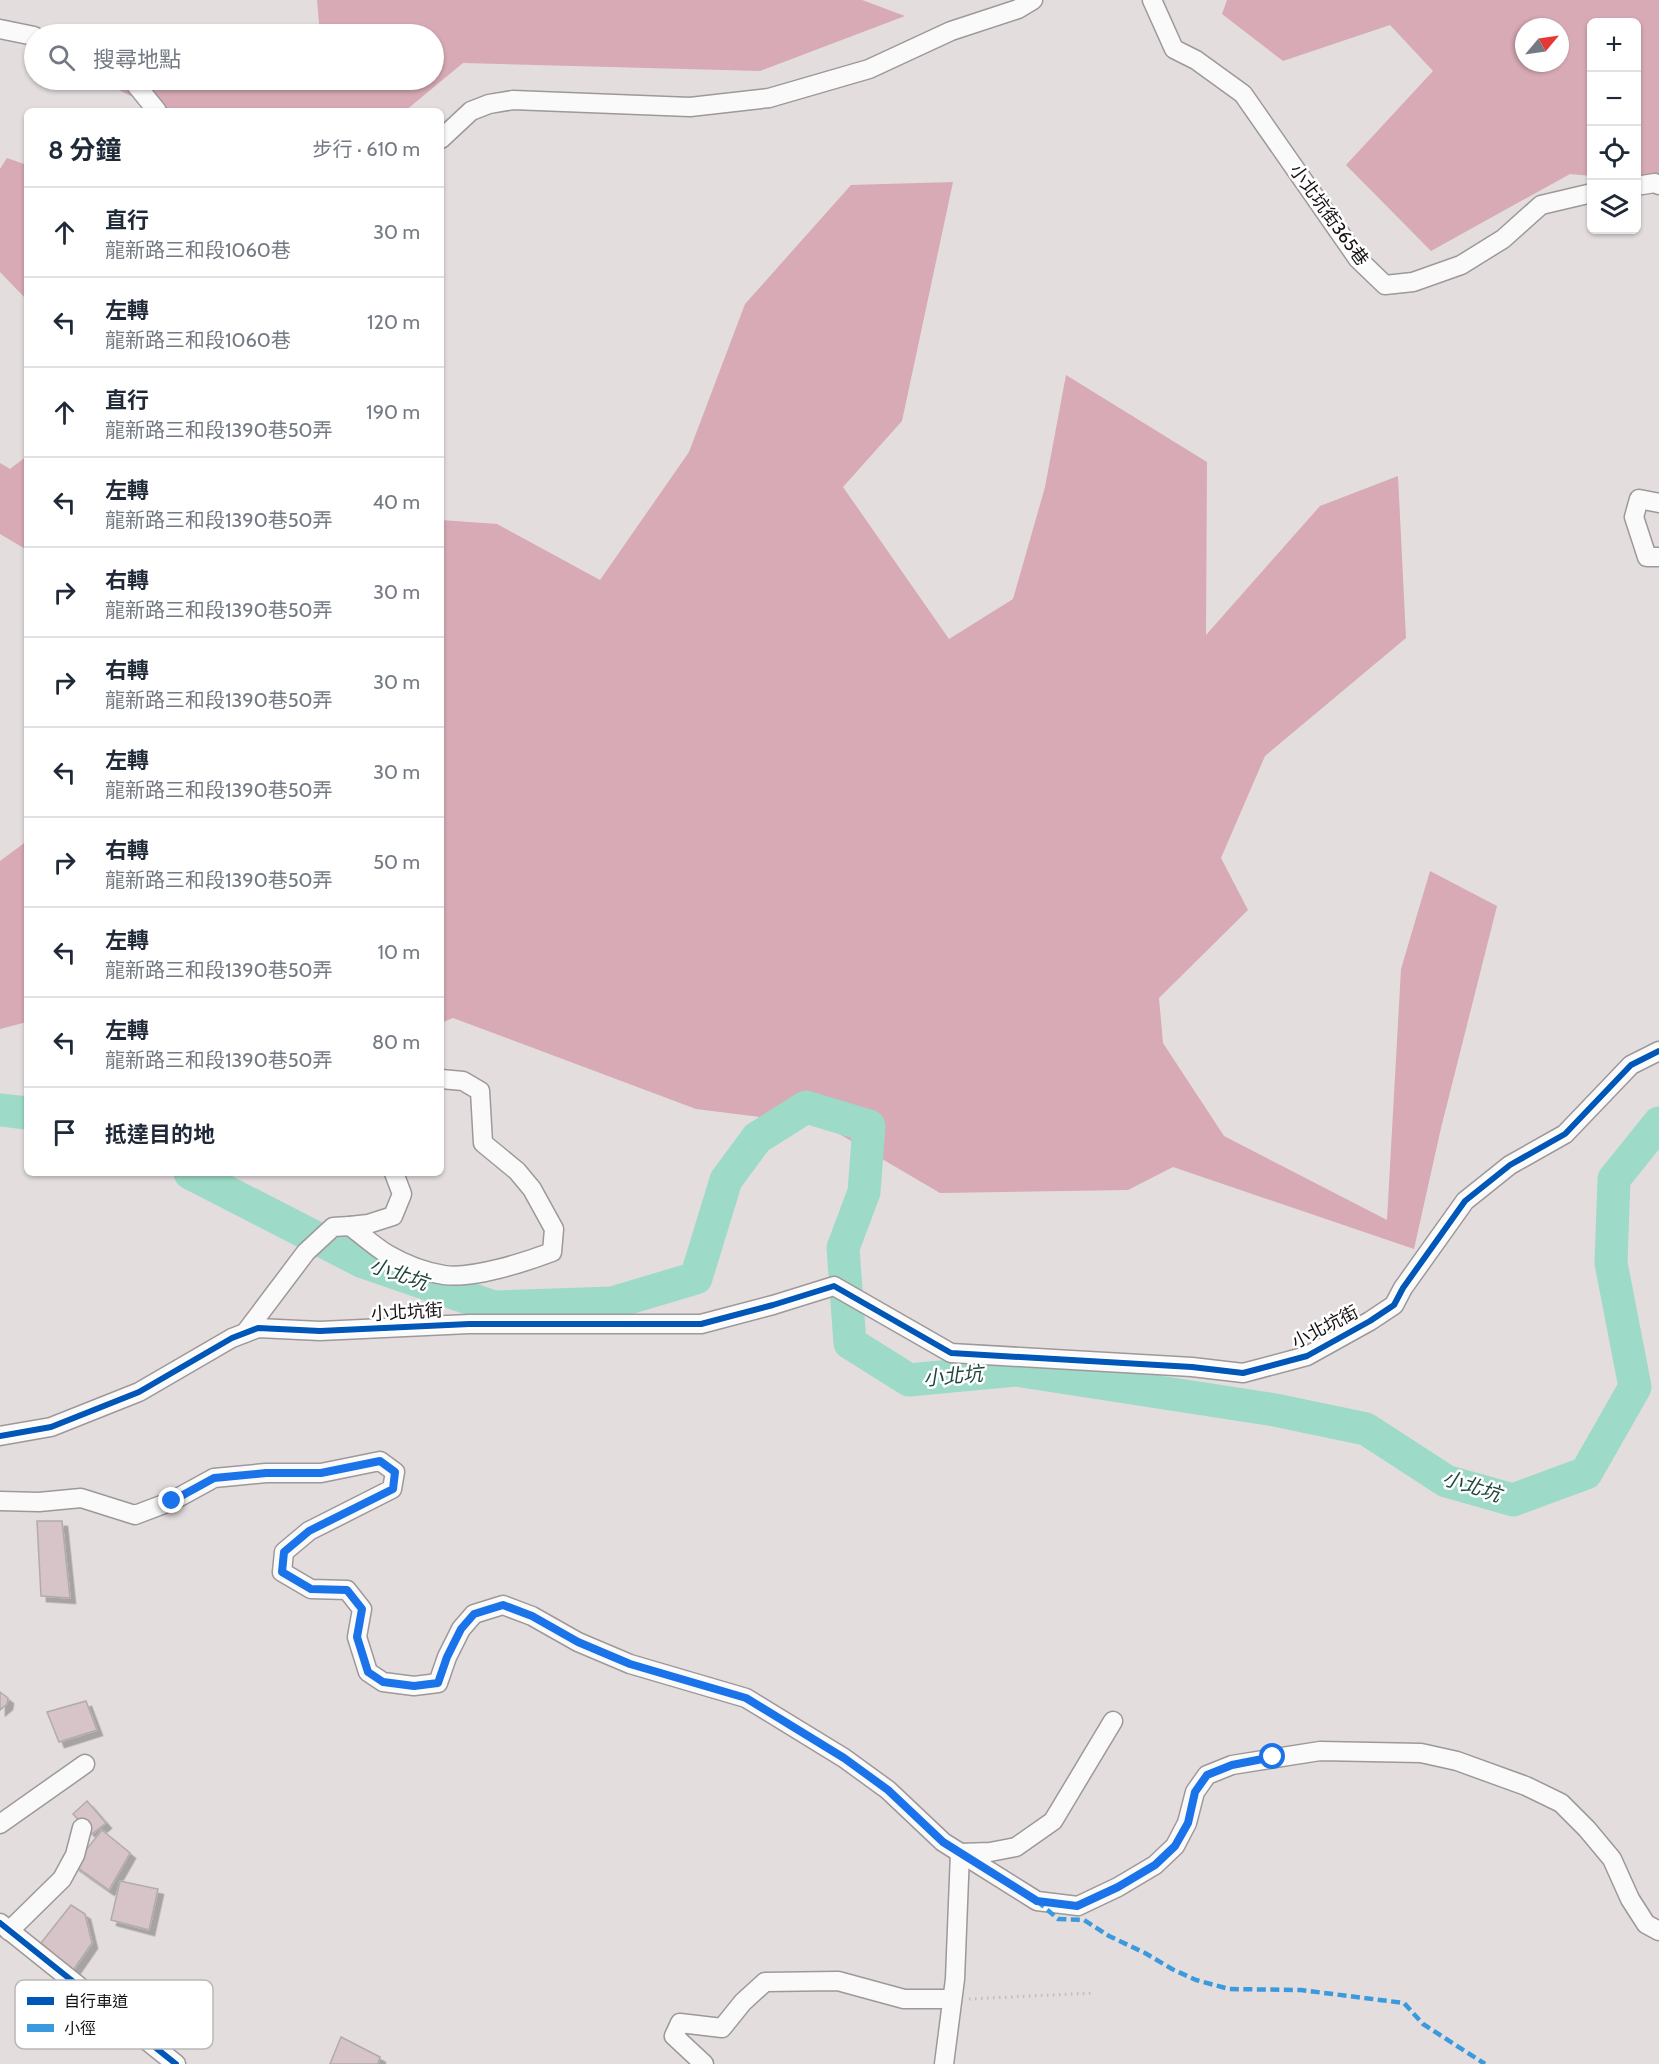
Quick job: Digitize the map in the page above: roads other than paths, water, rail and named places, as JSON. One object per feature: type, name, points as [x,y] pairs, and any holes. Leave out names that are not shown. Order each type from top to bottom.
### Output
[{"type":"street","points":[[444,137],[471,111],[489,104],[513,100],[690,107],[769,98],[869,69],[951,31],[1018,9],[1033,0]]},
{"type":"street","name":"小北坑街365巷","points":[[1152,0],[1174,49],[1196,60],[1243,94],[1358,259],[1385,285],[1413,282],[1461,265],[1503,239],[1542,205],[1587,194]]},
{"type":"street","points":[[0,29],[24,34]]},
{"type":"street","points":[[140,90],[155,108]]},
{"type":"street","points":[[1641,185],[1655,183],[1659,185]]},
{"type":"street","points":[[1659,503],[1639,499],[1634,517],[1647,558],[1659,558]]},
{"type":"street","name":"小北坑街","points":[[0,1436],[51,1427],[140,1392],[232,1338],[258,1328],[320,1331],[469,1324],[701,1324],[834,1286],[951,1353],[1192,1367],[1244,1373],[1307,1356],[1371,1321],[1394,1305],[1403,1288],[1465,1201],[1510,1165],[1565,1134],[1630,1065],[1659,1052]]},
{"type":"street","points":[[350,1226],[386,1254],[416,1267],[446,1275],[481,1272],[521,1263],[552,1252],[554,1229],[532,1188],[518,1171],[483,1143],[480,1091],[464,1082],[444,1079]]},
{"type":"street","points":[[245,1333],[306,1252],[333,1227],[368,1224],[393,1216],[402,1194],[395,1176]]},
{"type":"street","points":[[0,1501],[39,1502],[81,1498],[135,1515],[172,1501],[214,1478],[266,1473],[321,1473],[380,1461],[395,1472],[393,1489],[309,1531],[284,1552],[282,1572],[311,1589],[347,1590],[362,1609],[357,1637],[368,1672],[383,1682],[414,1686],[438,1683],[447,1657],[461,1629],[474,1614],[503,1605],[532,1616],[578,1642],[630,1664],[746,1698],[844,1758],[888,1790],[943,1842],[960,1853],[1037,1901],[1077,1906],[1118,1887],[1155,1865],[1175,1846],[1188,1823],[1195,1792],[1207,1775],[1232,1765],[1320,1751],[1421,1753],[1457,1761],[1526,1786],[1561,1803],[1612,1859],[1630,1899],[1646,1924],[1659,1931]]},
{"type":"street","points":[[960,1853],[990,1852],[1016,1847],[1053,1821],[1113,1721]]},
{"type":"street","points":[[0,1824],[85,1764]]},
{"type":"street","points":[[71,1980],[5,1927],[62,1879],[75,1855],[82,1828]]},
{"type":"street","points":[[944,2064],[955,1979],[960,1853]]},
{"type":"street","points":[[704,2064],[674,2037],[680,2023],[722,2028],[743,2002],[765,1982],[838,1981],[904,1998],[952,2000]]},
{"type":"street","points":[[157,2049],[176,2064]]},
{"type":"waterway","name":"小北坑","points":[[196,1176],[363,1262],[494,1307],[612,1303],[696,1278],[726,1180],[757,1138],[806,1107],[869,1126],[864,1192],[843,1248],[850,1343],[909,1380],[1016,1370],[1275,1410],[1366,1429],[1446,1481],[1513,1500],[1586,1473],[1635,1387],[1611,1263],[1614,1179],[1659,1123]]},
{"type":"waterway","name":"小北坑","points":[[0,1110],[24,1113]]}]
